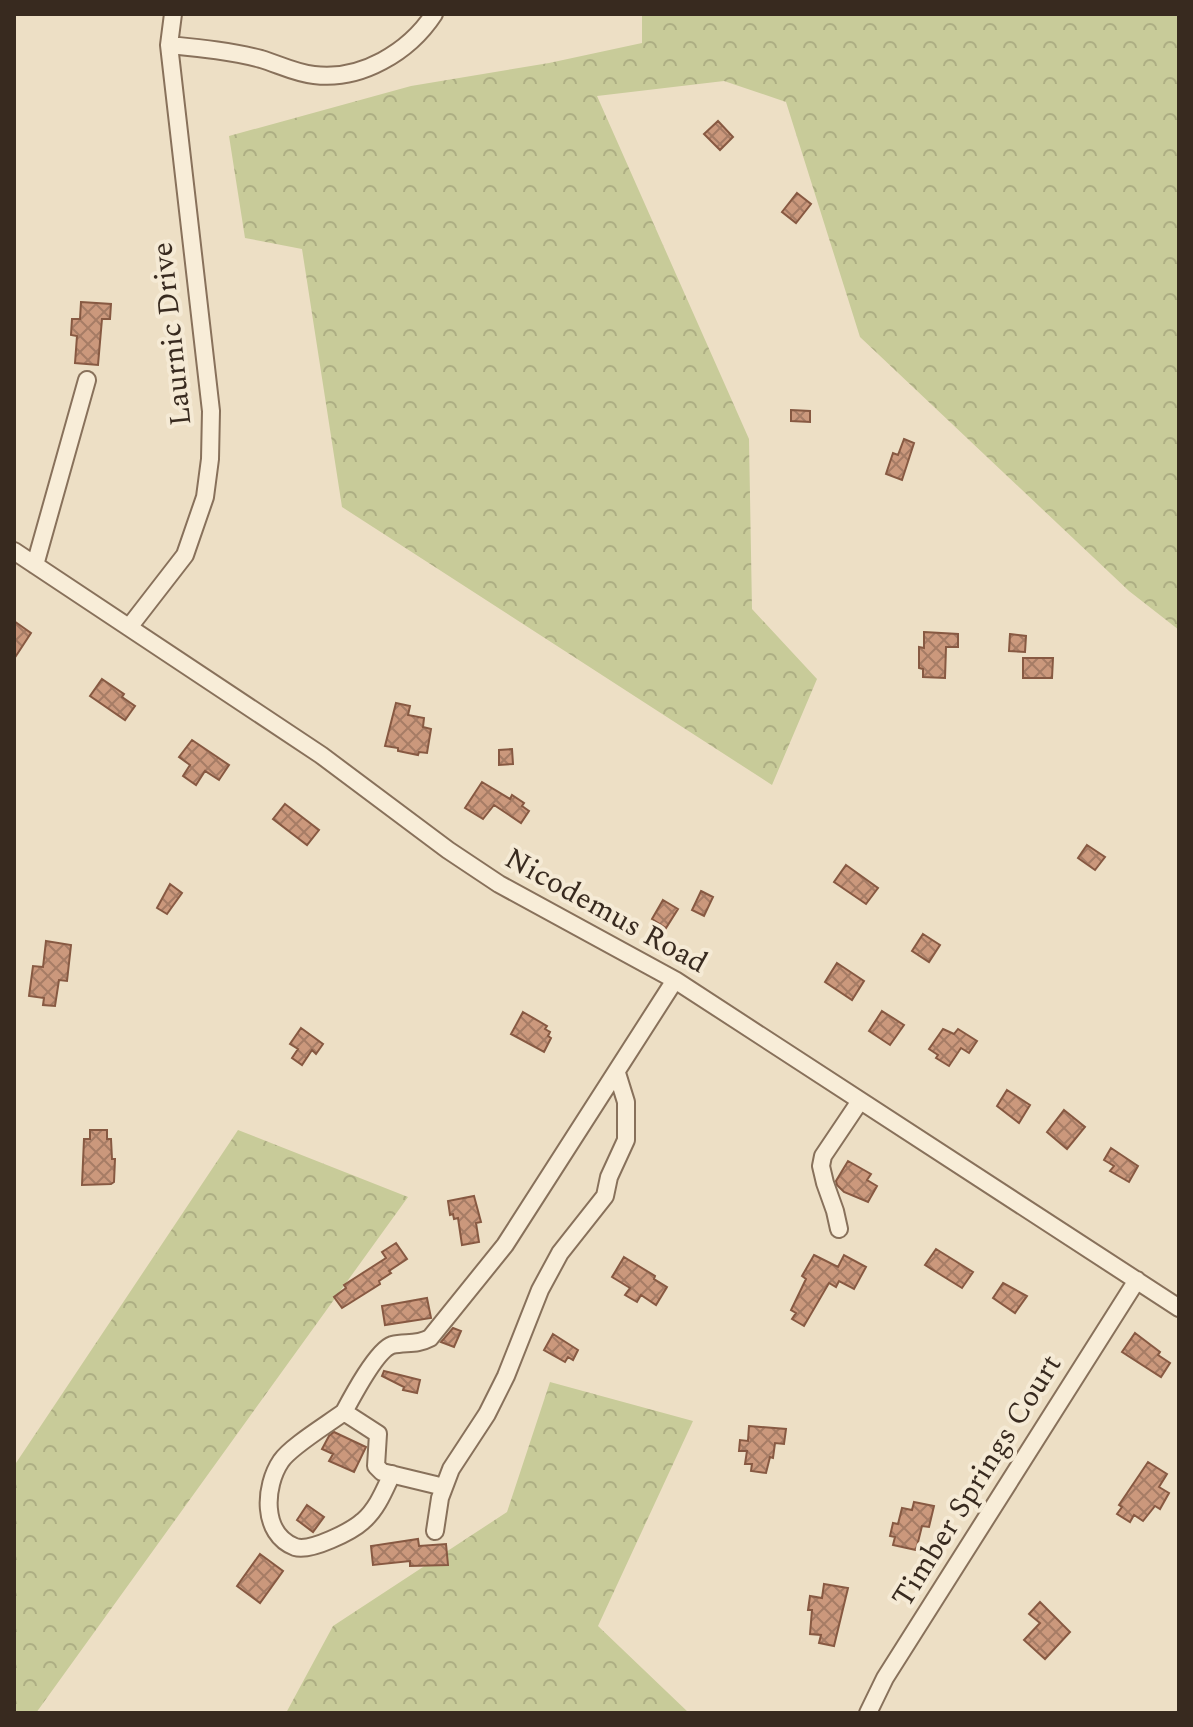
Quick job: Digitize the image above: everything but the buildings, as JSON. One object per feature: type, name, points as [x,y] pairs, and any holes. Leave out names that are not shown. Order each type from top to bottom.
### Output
[{"type":"street","name":"Laurnic Drive","points":[[130,626],[185,555],[205,497],[210,459],[211,411],[169,45],[173,14]]},
{"type":"street","points":[[169,45],[261,59],[314,75],[338,75],[370,66],[400,52],[423,31],[434,14]]},
{"type":"street","points":[[35,565],[87,380]]},
{"type":"street","name":"Nicodemus Road","points":[[14,551],[321,755],[499,884],[675,980],[1179,1308]]},
{"type":"street","points":[[392,1474],[374,1510],[350,1531],[327,1541],[295,1547],[277,1532],[271,1521],[268,1503],[273,1476],[282,1458],[344,1412],[380,1354],[390,1346],[421,1343],[430,1338],[505,1245],[675,980]]},
{"type":"street","points":[[435,1531],[451,1469],[487,1414],[506,1376],[540,1290],[560,1253],[605,1196],[609,1177],[626,1140],[626,1102],[617,1073]]},
{"type":"street","points":[[839,1229],[821,1166],[823,1156],[860,1101]]},
{"type":"street","name":"Timber Springs Court","points":[[868,1713],[885,1678],[1137,1280]]},
{"type":"street","points":[[344,1412],[378,1434],[376,1466],[382,1472],[444,1487]]},
{"type":"green space","points":[[642,14],[1179,14],[1179,630],[1129,591],[860,337],[786,102],[724,81],[597,96],[749,439],[752,609],[817,679],[772,785],[342,507],[302,249],[245,238],[229,136],[411,86],[549,63],[642,43]]},
{"type":"green space","points":[[238,1130],[408,1197],[36,1713],[14,1713],[14,1466]]},
{"type":"green space","points":[[550,1382],[693,1421],[598,1626],[689,1713],[286,1713],[333,1626],[507,1512]]}]
